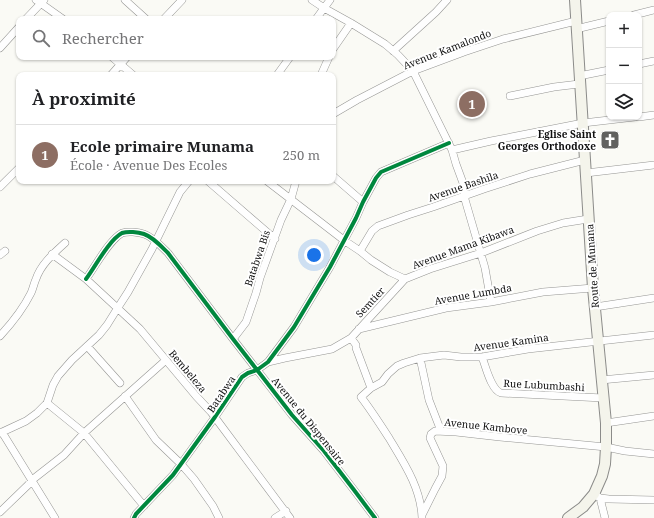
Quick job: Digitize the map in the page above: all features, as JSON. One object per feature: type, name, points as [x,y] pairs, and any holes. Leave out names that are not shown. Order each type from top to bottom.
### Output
[{"type":"main road","name":"Route de Munana","points":[[568,518],[597,496],[606,464],[606,423],[593,288],[574,0]]},
{"type":"street","points":[[125,0],[143,16]]},
{"type":"street","points":[[167,16],[182,0]]},
{"type":"street","points":[[312,0],[351,22],[385,44],[413,71],[451,146],[463,183],[464,196],[485,268],[490,302]]},
{"type":"street","points":[[318,16],[330,0]]},
{"type":"street","points":[[393,51],[436,12],[446,0]]},
{"type":"street","points":[[28,16],[40,1],[59,16]]},
{"type":"street","points":[[642,13],[654,10]]},
{"type":"street","name":"Avenue Kamalondo","points":[[336,112],[413,71],[464,52],[503,39],[576,25],[606,21]]},
{"type":"street","points":[[336,44],[351,22]]},
{"type":"street","points":[[0,48],[16,30]]},
{"type":"street","points":[[115,60],[129,72]]},
{"type":"street","points":[[114,72],[124,60]]},
{"type":"street","points":[[279,72],[288,60]]},
{"type":"street","points":[[322,72],[328,60]]},
{"type":"street","points":[[642,63],[654,61]]},
{"type":"street","points":[[510,96],[554,87],[606,71]]},
{"type":"street","points":[[642,117],[654,115]]},
{"type":"street","name":"Batabwa","points":[[136,517],[144,506],[169,480],[242,377],[257,370],[268,362],[294,327],[345,241],[362,202],[381,172],[451,146],[491,141],[583,123],[609,120]]},
{"type":"street","name":"Avenue Bashila","points":[[360,251],[372,231],[378,226],[530,174],[585,160]]},
{"type":"street","points":[[586,173],[654,165]]},
{"type":"street","points":[[0,187],[16,171]]},
{"type":"street","points":[[336,179],[362,202]]},
{"type":"street","points":[[55,518],[1,432],[26,421],[47,403],[53,385],[58,376],[72,360],[108,325],[156,241],[180,192],[187,184]]},
{"type":"street","points":[[211,184],[274,239]]},
{"type":"street","name":"Avenue Mama Kibawa","points":[[271,184],[371,260],[404,280],[537,231],[588,219]]},
{"type":"street","name":"Batabwa Bis","points":[[233,339],[246,322],[260,278],[281,220],[291,199],[295,184]]},
{"type":"street","points":[[86,279],[107,248],[116,237],[124,232],[137,232],[156,241]]},
{"type":"street","name":"Avenue du Dispensaire","points":[[156,241],[168,253],[292,415],[324,451],[375,518]]},
{"type":"street","points":[[0,336],[22,309],[32,292],[38,273],[52,254],[65,243]]},
{"type":"street","name":"Bembeleza","points":[[52,254],[86,279],[140,329],[196,396],[212,412],[290,518]]},
{"type":"street","name":"Semtier","points":[[268,362],[332,349],[351,338],[404,280]]},
{"type":"street","name":"Avenue Lumbda","points":[[359,329],[446,308],[490,302],[542,292],[593,288]]},
{"type":"street","points":[[595,307],[654,298]]},
{"type":"street","name":"Avenue Kamina","points":[[422,517],[420,502],[407,467],[361,397],[371,388],[382,382],[397,366],[420,358],[444,356],[461,358],[482,357],[528,349],[654,335]]},
{"type":"street","points":[[351,338],[356,344],[356,348],[371,388]]},
{"type":"street","points":[[87,346],[120,382]]},
{"type":"street","name":"Rue Lubumbashi","points":[[482,357],[492,385],[497,392],[603,398]]},
{"type":"street","points":[[420,358],[430,400],[441,431]]},
{"type":"street","points":[[0,512],[32,480],[64,455],[84,433],[166,360]]},
{"type":"street","points":[[601,380],[654,375]]},
{"type":"street","points":[[125,396],[156,440],[181,464],[200,487],[219,518]]},
{"type":"street","points":[[47,403],[84,433],[144,506]]},
{"type":"street","points":[[606,423],[654,416]]},
{"type":"street","name":"Avenue Kambove","points":[[422,517],[442,476],[443,466],[430,438],[431,434],[435,431],[606,447],[625,451],[654,454]]},
{"type":"street","points":[[605,518],[597,496],[654,500]]},
{"type":"street","points":[[275,518],[286,511]]},
{"type":"cycle path","points":[[134,518],[136,514],[173,475],[242,377],[257,370],[268,362],[294,327],[330,267],[363,202],[376,178],[381,172],[449,143]]},
{"type":"cycle path","points":[[86,279],[107,247],[117,236],[122,233],[136,232],[151,237],[168,253],[292,415],[324,451],[375,518]]},
{"type":"place","name":"Ecole primaire Munama","points":[[472,104]]},
{"type":"place","name":"Eglise Saint Georges Orthodoxe","points":[[610,140]]}]
